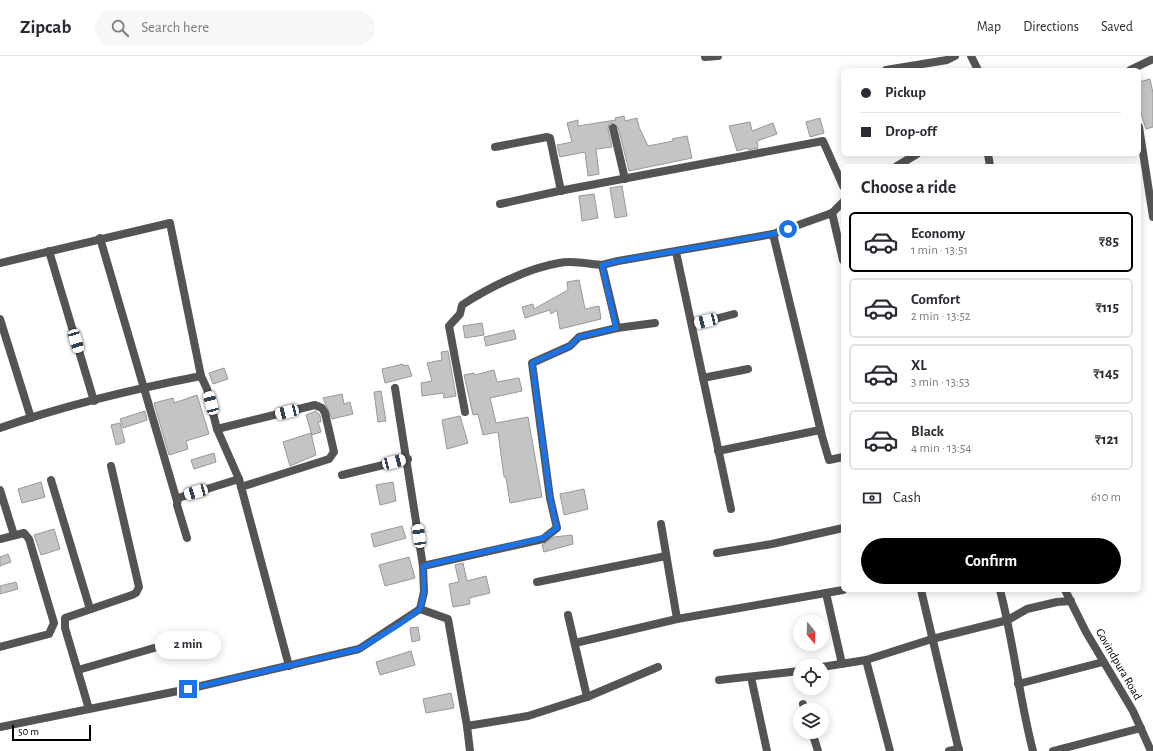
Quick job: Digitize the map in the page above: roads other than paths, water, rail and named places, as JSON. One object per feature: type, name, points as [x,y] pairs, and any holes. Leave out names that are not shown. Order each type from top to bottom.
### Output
[{"type":"street","points":[[705,57],[718,56]]},
{"type":"street","points":[[898,68],[947,60],[955,56]]},
{"type":"street","points":[[971,56],[977,68]]},
{"type":"street","points":[[1134,68],[1153,59]]},
{"type":"street","points":[[614,128],[624,179]]},
{"type":"street","points":[[495,147],[547,137],[550,138],[561,191]]},
{"type":"street","points":[[1141,140],[1153,217]]},
{"type":"street","points":[[500,204],[823,141],[841,182]]},
{"type":"street","points":[[465,412],[449,326],[460,314],[462,305],[483,292],[523,274],[560,262],[602,265],[773,234],[832,213],[841,204]]},
{"type":"street","points":[[832,213],[841,251]]},
{"type":"street","points":[[0,263],[100,238],[170,223],[202,376],[207,389],[217,429],[240,483],[289,666]]},
{"type":"street","points":[[773,234],[820,430],[829,460],[841,457]]},
{"type":"street","points":[[100,238],[142,388],[187,538]]},
{"type":"street","points":[[49,251],[94,401]]},
{"type":"street","points":[[676,252],[731,508]]},
{"type":"street","points":[[602,265],[616,328]]},
{"type":"street","points":[[692,325],[734,314]]},
{"type":"street","points":[[0,319],[31,418]]},
{"type":"street","points":[[423,566],[543,538],[557,528],[550,498],[532,363],[570,346],[579,337],[616,328],[655,323]]},
{"type":"street","points":[[703,378],[748,369]]},
{"type":"street","points":[[0,428],[31,418],[142,388],[202,376]]},
{"type":"street","points":[[0,728],[188,689],[359,649],[400,624],[420,609],[424,592],[423,566],[408,459],[395,388]]},
{"type":"street","points":[[177,501],[181,496],[240,483],[329,459],[334,452],[325,413],[322,408],[315,405],[217,429]]},
{"type":"street","points":[[718,452],[820,430]]},
{"type":"street","points":[[342,475],[408,459]]},
{"type":"street","points":[[89,709],[65,622],[68,616],[132,595],[136,593],[139,587],[111,466]]},
{"type":"street","points":[[51,480],[90,609]]},
{"type":"street","points":[[0,490],[14,535]]},
{"type":"street","points":[[661,524],[677,619]]},
{"type":"street","points":[[717,554],[772,544],[841,528]]},
{"type":"street","points":[[0,539],[24,533],[29,539],[54,623],[49,634],[0,647]]},
{"type":"street","points":[[537,582],[666,556]]},
{"type":"street","points":[[575,642],[677,619],[841,590]]},
{"type":"street","points":[[921,592],[959,750],[950,751]]},
{"type":"street","points":[[1001,592],[1008,620],[1018,684],[1033,751]]},
{"type":"street","name":"Govindpura Road","points":[[1066,592],[1103,662],[1151,745]]},
{"type":"street","points":[[826,593],[842,664]]},
{"type":"street","points":[[829,666],[866,660],[932,638],[1008,620],[1026,609],[1057,602],[1071,601]]},
{"type":"street","points":[[420,609],[448,619],[470,751]]},
{"type":"street","points":[[568,615],[587,697]]},
{"type":"street","points":[[78,670],[154,648]]},
{"type":"street","points":[[866,660],[890,751]]},
{"type":"street","points":[[1018,684],[1103,662]]},
{"type":"street","points":[[467,726],[528,716],[587,697],[658,667]]},
{"type":"street","points":[[719,680],[793,672]]},
{"type":"street","points":[[751,677],[767,751]]},
{"type":"street","points":[[1053,751],[1140,728]]},
{"type":"street","points":[[814,739],[818,751]]}]
